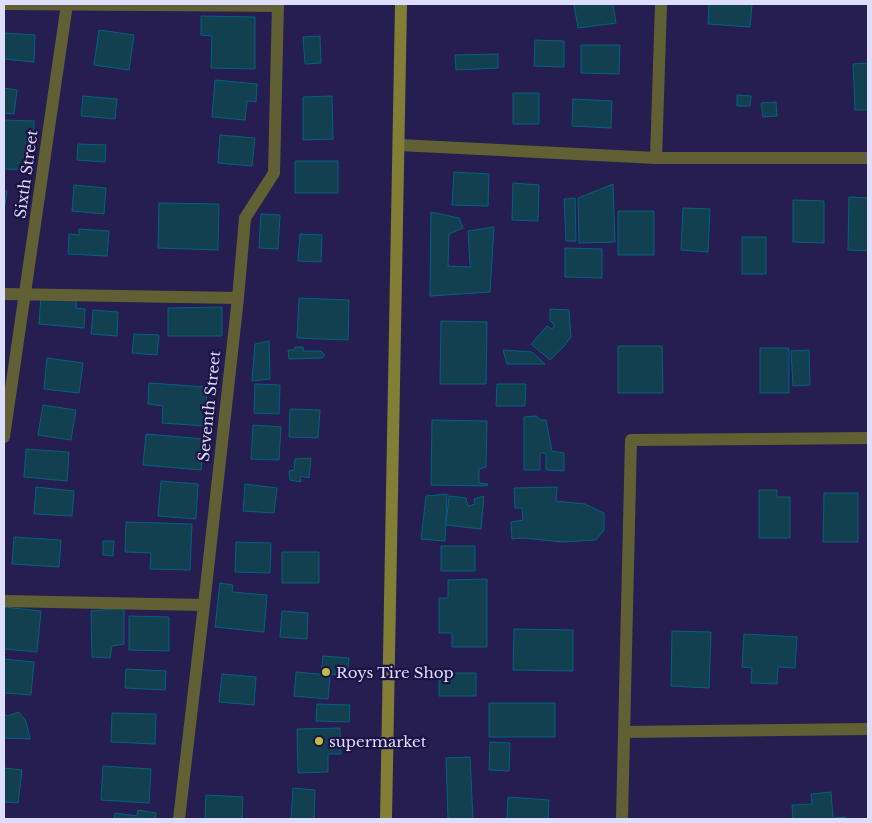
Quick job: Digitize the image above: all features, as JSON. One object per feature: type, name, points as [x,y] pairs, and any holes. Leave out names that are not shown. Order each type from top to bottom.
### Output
[{"type":"main road","points":[[386,819],[401,4]]},
{"type":"street","points":[[4,4],[278,5]]},
{"type":"street","name":"Sixth Street","points":[[4,437],[67,4]]},
{"type":"street","points":[[656,158],[661,4]]},
{"type":"street","name":"Seventh Street","points":[[179,819],[238,298],[245,218],[274,173],[278,5]]},
{"type":"street","points":[[399,145],[656,158],[868,158]]},
{"type":"street","points":[[4,294],[238,298]]},
{"type":"street","points":[[622,819],[631,440],[868,438]]},
{"type":"street","points":[[4,601],[204,605]]},
{"type":"street","points":[[624,732],[868,729]]},
{"type":"building","points":[[574,4],[613,4],[616,23],[578,28]]},
{"type":"building","points":[[709,4],[752,4],[750,27],[708,24]]},
{"type":"building","points":[[201,16],[255,17],[255,69],[211,68],[212,36],[201,35]]},
{"type":"building","points":[[99,30],[134,35],[129,70],[94,65]]},
{"type":"building","points":[[4,33],[35,35],[34,62],[4,59]]},
{"type":"building","points":[[320,36],[321,63],[305,64],[303,37]]},
{"type":"building","points":[[535,40],[564,41],[564,67],[534,66]]},
{"type":"building","points":[[581,45],[620,45],[619,74],[581,73]]},
{"type":"building","points":[[498,54],[498,68],[456,70],[455,55]]},
{"type":"building","points":[[868,63],[868,110],[855,110],[853,64]]},
{"type":"building","points":[[215,80],[257,84],[256,102],[247,101],[245,120],[212,117]]},
{"type":"building","points":[[4,88],[17,90],[14,114],[4,113]]},
{"type":"building","points":[[513,93],[539,93],[539,124],[513,124]]},
{"type":"building","points":[[737,95],[751,96],[750,106],[737,106]]},
{"type":"building","points":[[83,96],[117,99],[115,119],[81,116]]},
{"type":"building","points":[[332,96],[333,139],[303,140],[303,97]]},
{"type":"building","points":[[573,99],[612,101],[611,128],[572,126]]},
{"type":"building","points":[[776,102],[777,116],[763,117],[761,103]]},
{"type":"building","points":[[4,120],[34,121],[33,170],[4,169]]},
{"type":"building","points":[[220,135],[255,138],[252,166],[218,163]]},
{"type":"building","points":[[78,144],[106,145],[105,162],[77,160]]},
{"type":"building","points":[[295,161],[338,161],[338,193],[295,193]]},
{"type":"building","points":[[454,172],[489,174],[488,206],[452,205]]},
{"type":"building","points":[[513,183],[539,185],[538,221],[512,220]]},
{"type":"building","points":[[613,184],[615,242],[579,243],[578,198]]},
{"type":"building","points":[[74,185],[106,188],[104,214],[72,211]]},
{"type":"building","points":[[4,191],[7,191],[4,210]]},
{"type":"building","points":[[849,197],[868,198],[868,251],[848,250]]},
{"type":"building","points":[[575,198],[576,241],[566,241],[564,199]]},
{"type":"building","points":[[793,200],[824,201],[824,243],[793,242]]},
{"type":"building","points":[[159,203],[219,204],[218,250],[158,248]]},
{"type":"building","points":[[683,208],[710,209],[708,252],[681,250]]},
{"type":"building","points":[[618,211],[654,211],[654,255],[618,255]]},
{"type":"building","points":[[431,212],[459,218],[463,228],[449,234],[448,266],[471,267],[468,231],[494,227],[490,292],[430,296]]},
{"type":"building","points":[[261,214],[280,215],[278,249],[259,248]]},
{"type":"building","points":[[79,229],[109,231],[107,256],[68,254],[69,234],[79,235]]},
{"type":"building","points":[[300,234],[322,235],[321,262],[298,261]]},
{"type":"building","points":[[742,237],[766,237],[766,274],[742,274]]},
{"type":"building","points":[[565,248],[602,249],[602,278],[565,277]]},
{"type":"building","points":[[41,296],[77,298],[76,308],[85,309],[84,328],[39,324]]},
{"type":"building","points":[[299,298],[349,300],[348,340],[297,338]]},
{"type":"building","points":[[222,307],[222,336],[168,336],[168,308]]},
{"type":"building","points":[[550,309],[569,310],[571,337],[550,360],[531,344],[547,326],[552,329],[554,326],[550,321]]},
{"type":"building","points":[[93,310],[118,312],[117,336],[91,334]]},
{"type":"building","points":[[441,321],[487,322],[486,384],[440,384]]},
{"type":"building","points":[[134,334],[159,335],[157,355],[132,353]]},
{"type":"building","points":[[269,341],[270,379],[252,381],[255,344]]},
{"type":"building","points":[[618,346],[662,346],[663,393],[618,393]]},
{"type":"building","points":[[295,347],[303,347],[303,351],[321,351],[325,355],[322,358],[289,359],[288,350],[294,350]]},
{"type":"building","points":[[760,348],[789,348],[789,393],[760,393]]},
{"type":"building","points":[[503,350],[532,352],[545,364],[507,364]]},
{"type":"building","points":[[809,350],[810,385],[793,386],[791,351]]},
{"type":"building","points":[[47,358],[83,363],[79,393],[44,389]]},
{"type":"building","points":[[149,383],[207,387],[205,426],[162,423],[163,406],[148,404]]},
{"type":"building","points":[[255,384],[280,385],[279,414],[254,413]]},
{"type":"building","points":[[497,384],[526,384],[525,406],[496,406]]},
{"type":"building","points":[[43,405],[76,410],[71,440],[38,435]]},
{"type":"building","points":[[290,409],[320,410],[318,438],[289,437]]},
{"type":"building","points":[[537,416],[540,420],[546,420],[552,451],[564,453],[564,471],[546,470],[546,453],[540,453],[540,470],[524,470],[524,417]]},
{"type":"building","points":[[432,420],[487,421],[486,467],[479,469],[479,483],[488,484],[487,486],[431,485]]},
{"type":"building","points":[[253,425],[281,427],[279,460],[251,459]]},
{"type":"building","points":[[146,434],[204,439],[201,470],[143,465]]},
{"type":"building","points":[[26,449],[69,452],[67,481],[24,477]]},
{"type":"building","points":[[311,458],[309,478],[300,476],[301,482],[290,480],[289,471],[294,470],[295,459]]},
{"type":"building","points":[[161,481],[198,484],[196,519],[158,516]]},
{"type":"building","points":[[245,484],[277,488],[274,513],[243,511]]},
{"type":"building","points":[[36,487],[74,491],[72,516],[34,514]]},
{"type":"building","points":[[557,487],[556,501],[585,504],[604,513],[604,530],[596,540],[563,542],[523,538],[512,539],[511,522],[523,520],[522,508],[515,508],[514,488]]},
{"type":"building","points":[[759,490],[777,490],[777,497],[790,497],[790,538],[759,538]]},
{"type":"building","points":[[824,493],[858,493],[858,542],[823,542]]},
{"type":"building","points":[[447,494],[445,541],[421,539],[426,496]]},
{"type":"building","points":[[449,496],[466,498],[468,506],[475,504],[474,499],[484,496],[481,529],[446,525]]},
{"type":"building","points":[[126,522],[192,524],[190,570],[150,569],[151,553],[125,552]]},
{"type":"building","points":[[14,537],[61,540],[59,567],[12,564]]},
{"type":"building","points":[[103,541],[114,541],[113,556],[103,555]]},
{"type":"building","points":[[236,542],[271,543],[270,573],[235,572]]},
{"type":"building","points":[[441,546],[475,546],[475,571],[441,571]]},
{"type":"building","points":[[282,552],[319,552],[319,583],[282,583]]},
{"type":"building","points":[[487,579],[487,647],[452,647],[452,633],[439,633],[439,598],[448,598],[448,580]]},
{"type":"building","points":[[220,583],[233,585],[232,592],[267,595],[264,632],[215,627]]},
{"type":"building","points":[[4,607],[41,611],[37,652],[4,649]]},
{"type":"building","points":[[124,608],[124,644],[112,646],[110,658],[92,657],[91,611]]},
{"type":"building","points":[[282,611],[308,613],[307,639],[280,637]]},
{"type":"building","points":[[129,616],[169,617],[169,651],[129,650]]},
{"type":"building","points":[[514,629],[573,630],[573,671],[513,670]]},
{"type":"building","points":[[672,631],[711,632],[709,688],[671,686]]},
{"type":"building","points":[[744,634],[797,637],[795,668],[778,667],[777,684],[751,683],[752,668],[742,667]]},
{"type":"building","points":[[323,656],[349,658],[347,676],[321,673]]},
{"type":"building","points":[[4,659],[34,662],[31,695],[4,693]]},
{"type":"building","points":[[126,669],[166,671],[165,690],[125,688]]},
{"type":"building","points":[[296,672],[330,675],[328,699],[294,696]]},
{"type":"building","points":[[439,673],[476,673],[476,696],[439,696]]},
{"type":"building","points":[[222,674],[256,677],[254,705],[219,702]]},
{"type":"building","points":[[489,703],[555,703],[555,737],[489,737]]},
{"type":"building","points":[[317,704],[350,705],[349,722],[316,721]]},
{"type":"building","points":[[19,712],[26,721],[30,739],[4,738],[4,713],[7,716]]},
{"type":"building","points":[[112,713],[156,714],[155,744],[111,742]]},
{"type":"building","name":"supermarket","points":[[340,728],[341,754],[328,754],[328,772],[298,773],[297,729]]},
{"type":"building","points":[[490,742],[510,743],[509,771],[489,770]]},
{"type":"building","points":[[470,757],[473,819],[448,819],[446,758]]},
{"type":"building","points":[[103,766],[151,769],[149,803],[101,800]]},
{"type":"building","points":[[4,768],[22,770],[18,803],[4,802]]},
{"type":"building","points":[[293,788],[315,790],[314,819],[291,819]]},
{"type":"building","points":[[831,792],[833,818],[845,817],[846,819],[793,819],[792,805],[812,804],[811,794]]},
{"type":"building","points":[[206,795],[243,797],[242,819],[205,819]]},
{"type":"building","points":[[508,797],[549,800],[548,819],[507,819]]},
{"type":"building","points":[[138,810],[156,813],[155,819],[114,819],[115,813],[137,816]]},
{"type":"place","name":"Roys Tire Shop","points":[[326,672]]},
{"type":"place","name":"supermarket","points":[[319,741]]}]
